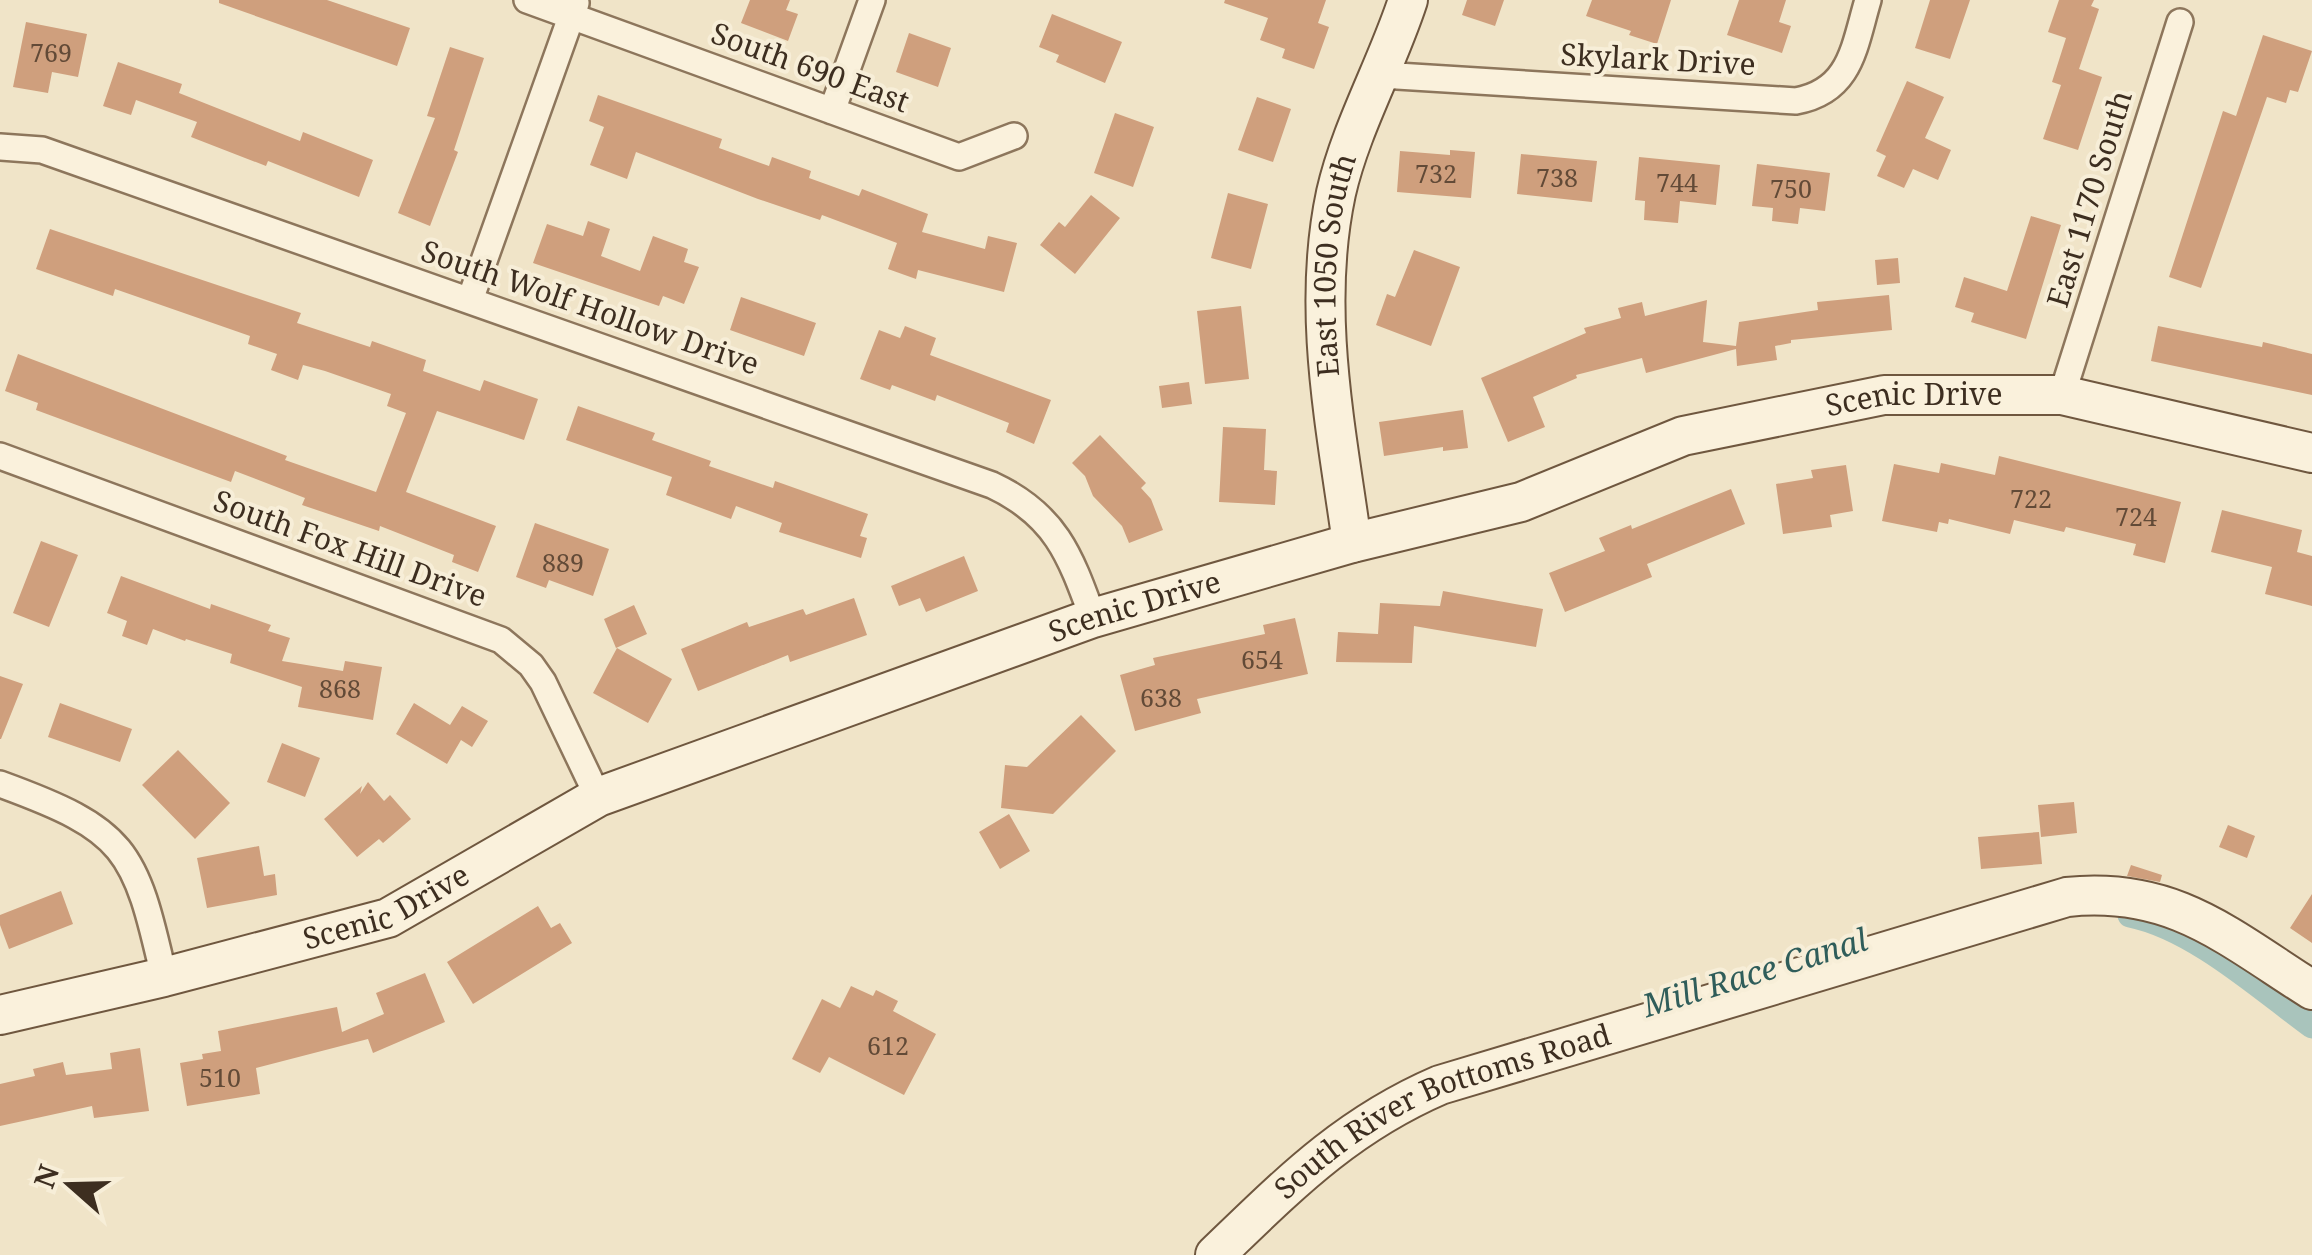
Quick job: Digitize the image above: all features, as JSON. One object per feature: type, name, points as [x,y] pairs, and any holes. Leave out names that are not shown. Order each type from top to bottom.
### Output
[{"type":"street","name":"South 690 East","points":[[527,0],[574,8],[959,156],[1014,136]]},
{"type":"street","points":[[832,110],[872,0]]},
{"type":"street","name":"East 1050 South","points":[[1352,543],[1328,362],[1326,266],[1336,192],[1408,0]]},
{"type":"street","name":"Skylark Drive","points":[[1380,76],[1796,101],[1832,88],[1848,66],[1868,0]]},
{"type":"street","points":[[470,300],[574,8]]},
{"type":"street","name":"East 1170 South","points":[[2062,395],[2180,22]]},
{"type":"street","name":"South Wolf Hollow Drive","points":[[0,147],[42,150],[1010,493],[1042,517],[1066,548],[1094,618]]},
{"type":"street","name":"Scenic Drive","points":[[0,1015],[388,918],[598,797],[1094,618],[1352,543],[1522,502],[1683,436],[1884,395],[2062,395],[2312,453]]},
{"type":"street","name":"South Fox Hill Drive","points":[[2,462],[502,640],[531,665],[543,682],[598,797]]},
{"type":"street","points":[[0,784],[80,816],[120,850],[136,874],[146,901],[164,977]]},
{"type":"street","name":"South River Bottoms Road","points":[[1216,1255],[1326,1151],[1410,1098],[1440,1084],[2067,897],[2122,895],[2176,908],[2312,990]]},
{"type":"building","points":[[219,0],[327,0],[410,28],[397,66]]},
{"type":"building","points":[[750,0],[790,0],[786,10],[798,14],[788,41],[741,23]]},
{"type":"building","points":[[1326,0],[1318,23],[1329,27],[1314,69],[1282,58],[1285,49],[1260,40],[1268,18],[1224,3]]},
{"type":"building","points":[[1467,0],[1504,0],[1495,26],[1462,15]]},
{"type":"building","points":[[1592,0],[1671,0],[1657,44],[1586,16]]},
{"type":"building","points":[[1739,0],[1786,0],[1779,22],[1791,26],[1782,53],[1727,35]]},
{"type":"building","points":[[1930,0],[1970,0],[1950,59],[1915,48]]},
{"type":"building","points":[[2059,0],[2094,0],[2091,6],[2099,9],[2079,69],[2102,77],[2078,150],[2043,139],[2061,85],[2052,82],[2066,38],[2048,32]]},
{"type":"building","points":[[1052,14],[1122,42],[1105,83],[1056,62],[1059,55],[1039,47]]},
{"type":"building","points":[[26,22],[87,34],[78,77],[52,72],[48,93],[13,87]]},
{"type":"building","points":[[909,33],[951,48],[938,87],[896,72]]},
{"type":"building","points":[[2263,35],[2312,51],[2298,92],[2290,90],[2286,103],[2267,97],[2201,288],[2169,277],[2223,111],[2236,116]]},
{"type":"building","points":[[450,47],[484,58],[454,150],[458,152],[430,226],[398,213],[435,118],[427,116]]},
{"type":"building","points":[[118,62],[182,84],[179,93],[300,141],[303,132],[373,160],[359,197],[268,161],[266,166],[191,137],[197,122],[136,100],[131,115],[103,106]]},
{"type":"building","points":[[1907,81],[1944,97],[1925,138],[1951,150],[1938,180],[1913,169],[1904,188],[1877,176],[1886,156],[1876,151]]},
{"type":"building","points":[[598,95],[722,139],[719,148],[769,166],[772,157],[811,171],[809,178],[859,196],[862,189],[928,214],[922,232],[985,249],[988,236],[1017,243],[1004,292],[918,270],[916,279],[888,269],[897,243],[822,215],[820,220],[758,199],[636,152],[627,179],[590,165],[604,127],[589,121]]},
{"type":"building","points":[[1257,97],[1291,109],[1273,162],[1238,150]]},
{"type":"building","points":[[1115,113],[1154,127],[1133,187],[1094,173]]},
{"type":"building","points":[[1450,150],[1475,152],[1471,198],[1397,192],[1400,151],[1450,155]]},
{"type":"building","points":[[1521,154],[1597,161],[1592,202],[1517,194]]},
{"type":"building","points":[[1639,157],[1720,165],[1716,205],[1680,201],[1678,223],[1644,220],[1645,201],[1635,200]]},
{"type":"building","points":[[1757,164],[1830,173],[1825,211],[1800,208],[1798,224],[1772,221],[1773,208],[1752,206]]},
{"type":"building","points":[[1228,193],[1268,204],[1251,269],[1211,258]]},
{"type":"building","points":[[1091,195],[1120,218],[1075,274],[1040,245],[1059,222],[1065,227]]},
{"type":"building","points":[[2031,216],[2061,225],[2026,339],[1971,322],[1974,313],[1955,307],[1964,277],[2007,291]]},
{"type":"building","points":[[588,221],[610,229],[601,256],[640,271],[653,236],[688,249],[684,262],[699,267],[684,304],[663,296],[659,306],[533,263],[547,224],[583,236]]},
{"type":"building","points":[[50,229],[301,313],[297,323],[370,347],[372,341],[426,360],[423,371],[480,391],[484,380],[538,399],[524,440],[437,411],[406,492],[496,526],[478,572],[452,562],[454,555],[380,526],[379,531],[302,505],[305,498],[235,471],[231,482],[36,410],[38,403],[5,391],[18,354],[376,492],[406,413],[387,406],[391,394],[325,371],[303,365],[298,380],[271,370],[277,354],[248,344],[250,336],[115,289],[113,296],[36,269]]},
{"type":"building","points":[[1414,250],[1460,267],[1431,346],[1376,325],[1387,294],[1395,297]]},
{"type":"building","points":[[1898,258],[1900,283],[1877,285],[1875,260]]},
{"type":"building","points":[[1889,295],[1892,330],[1791,340],[1775,346],[1777,360],[1737,366],[1736,349],[1646,373],[1642,358],[1576,375],[1577,378],[1533,397],[1545,427],[1508,442],[1481,378],[1586,333],[1584,328],[1621,318],[1618,308],[1642,302],[1645,316],[1707,300],[1703,342],[1736,346],[1739,322],[1818,310],[1817,302]]},
{"type":"building","points":[[741,297],[816,323],[804,356],[730,330]]},
{"type":"building","points":[[1241,306],[1249,379],[1205,384],[1197,311]]},
{"type":"building","points":[[905,326],[936,338],[930,355],[1051,400],[1034,444],[1006,432],[1009,423],[937,395],[935,401],[892,385],[890,390],[860,379],[879,330],[900,338]]},
{"type":"building","points":[[2158,326],[2262,347],[2263,342],[2312,354],[2312,395],[2151,361]]},
{"type":"building","points":[[1189,382],[1192,404],[1162,408],[1159,386]]},
{"type":"building","points":[[578,406],[655,433],[652,440],[711,461],[709,466],[773,488],[775,481],[868,514],[860,536],[867,538],[861,558],[779,532],[782,523],[736,506],[731,519],[666,495],[672,477],[566,440]]},
{"type":"building","points":[[1463,410],[1468,448],[1443,451],[1443,447],[1384,456],[1379,422]]},
{"type":"building","points":[[1223,427],[1266,429],[1264,470],[1277,471],[1275,505],[1219,502]]},
{"type":"building","points":[[1100,435],[1146,483],[1141,488],[1151,499],[1163,530],[1129,543],[1122,526],[1093,496],[1085,476],[1072,463]]},
{"type":"building","points":[[1999,456],[2181,502],[2165,563],[2133,555],[2136,544],[2066,527],[2064,532],[2014,520],[2010,534],[1949,519],[1948,524],[1939,522],[1937,532],[1882,521],[1894,464],[1939,473],[1941,463],[1995,475]]},
{"type":"building","points":[[1846,465],[1853,511],[1830,515],[1832,527],[1783,534],[1776,484],[1813,478],[1811,470]]},
{"type":"building","points":[[1731,489],[1745,524],[1647,564],[1652,577],[1565,612],[1549,573],[1605,551],[1599,538],[1631,525],[1632,529]]},
{"type":"building","points":[[2222,510],[2302,530],[2297,552],[2312,556],[2312,606],[2265,594],[2272,567],[2211,552]]},
{"type":"building","points":[[535,523],[609,549],[593,596],[549,580],[546,588],[516,577]]},
{"type":"building","points":[[41,541],[78,555],[49,627],[13,613]]},
{"type":"building","points":[[964,556],[978,591],[926,612],[920,598],[899,606],[891,586]]},
{"type":"building","points":[[121,576],[210,609],[211,604],[271,625],[268,631],[290,638],[282,661],[343,671],[345,661],[382,667],[373,720],[298,707],[302,687],[230,663],[232,654],[153,629],[147,645],[122,636],[127,621],[107,613]]},
{"type":"building","points":[[1443,591],[1543,609],[1536,647],[1414,626],[1412,663],[1336,662],[1338,632],[1378,634],[1380,603],[1440,606]]},
{"type":"building","points":[[854,598],[867,635],[790,662],[788,655],[698,691],[681,649],[747,622],[749,627],[803,609],[806,615]]},
{"type":"building","points":[[634,605],[647,634],[616,648],[604,619]]},
{"type":"building","points":[[1295,618],[1308,674],[1197,699],[1201,713],[1135,731],[1120,675],[1155,665],[1153,658],[1265,634],[1263,625]]},
{"type":"building","points":[[617,648],[672,679],[648,723],[593,693]]},
{"type":"building","points":[[0,676],[23,684],[1,739],[0,739]]},
{"type":"building","points":[[60,703],[132,729],[120,762],[48,737]]},
{"type":"building","points":[[414,703],[450,725],[462,706],[488,721],[472,747],[461,740],[447,764],[396,734]]},
{"type":"building","points":[[1081,715],[1116,751],[1053,814],[1001,808],[1005,765],[1027,767]]},
{"type":"building","points":[[282,743],[320,758],[305,797],[267,782]]},
{"type":"building","points":[[178,750],[230,803],[195,839],[142,785]]},
{"type":"building","points":[[368,782],[384,801],[390,795],[411,819],[383,843],[379,839],[357,857],[324,819],[362,786],[360,794]]},
{"type":"building","points":[[2074,802],[2077,833],[2041,837],[2038,805]]},
{"type":"building","points":[[1009,814],[1030,851],[1000,869],[979,832]]},
{"type":"building","points":[[2228,825],[2255,836],[2247,858],[2219,847]]},
{"type":"building","points":[[2039,832],[2042,864],[1981,869],[1978,837]]},
{"type":"building","points":[[259,846],[264,876],[275,874],[277,895],[207,908],[197,858]]},
{"type":"building","points":[[2131,865],[2162,875],[2160,882],[2127,876]]},
{"type":"building","points":[[61,891],[73,924],[9,949],[0,915]]},
{"type":"building","points":[[2312,894],[2312,943],[2290,928]]},
{"type":"building","points":[[538,906],[551,928],[560,923],[572,943],[473,1004],[447,962]]},
{"type":"building","points":[[425,973],[445,1022],[373,1053],[368,1039],[256,1068],[260,1094],[187,1106],[180,1063],[221,1051],[218,1031],[337,1007],[342,1032],[384,1014],[376,993]]},
{"type":"building","points":[[851,986],[873,996],[876,990],[898,1001],[893,1011],[936,1034],[904,1095],[829,1057],[820,1073],[792,1059],[822,999],[840,1008]]},
{"type":"building","points":[[140,1048],[149,1111],[94,1118],[92,1106],[0,1126],[0,1084],[35,1076],[33,1069],[63,1062],[66,1075],[112,1069],[110,1053]]},
{"type":"waterway","name":"Mill Race Canal","points":[[2130,915],[2178,932],[2202,946],[2312,1026]]}]
